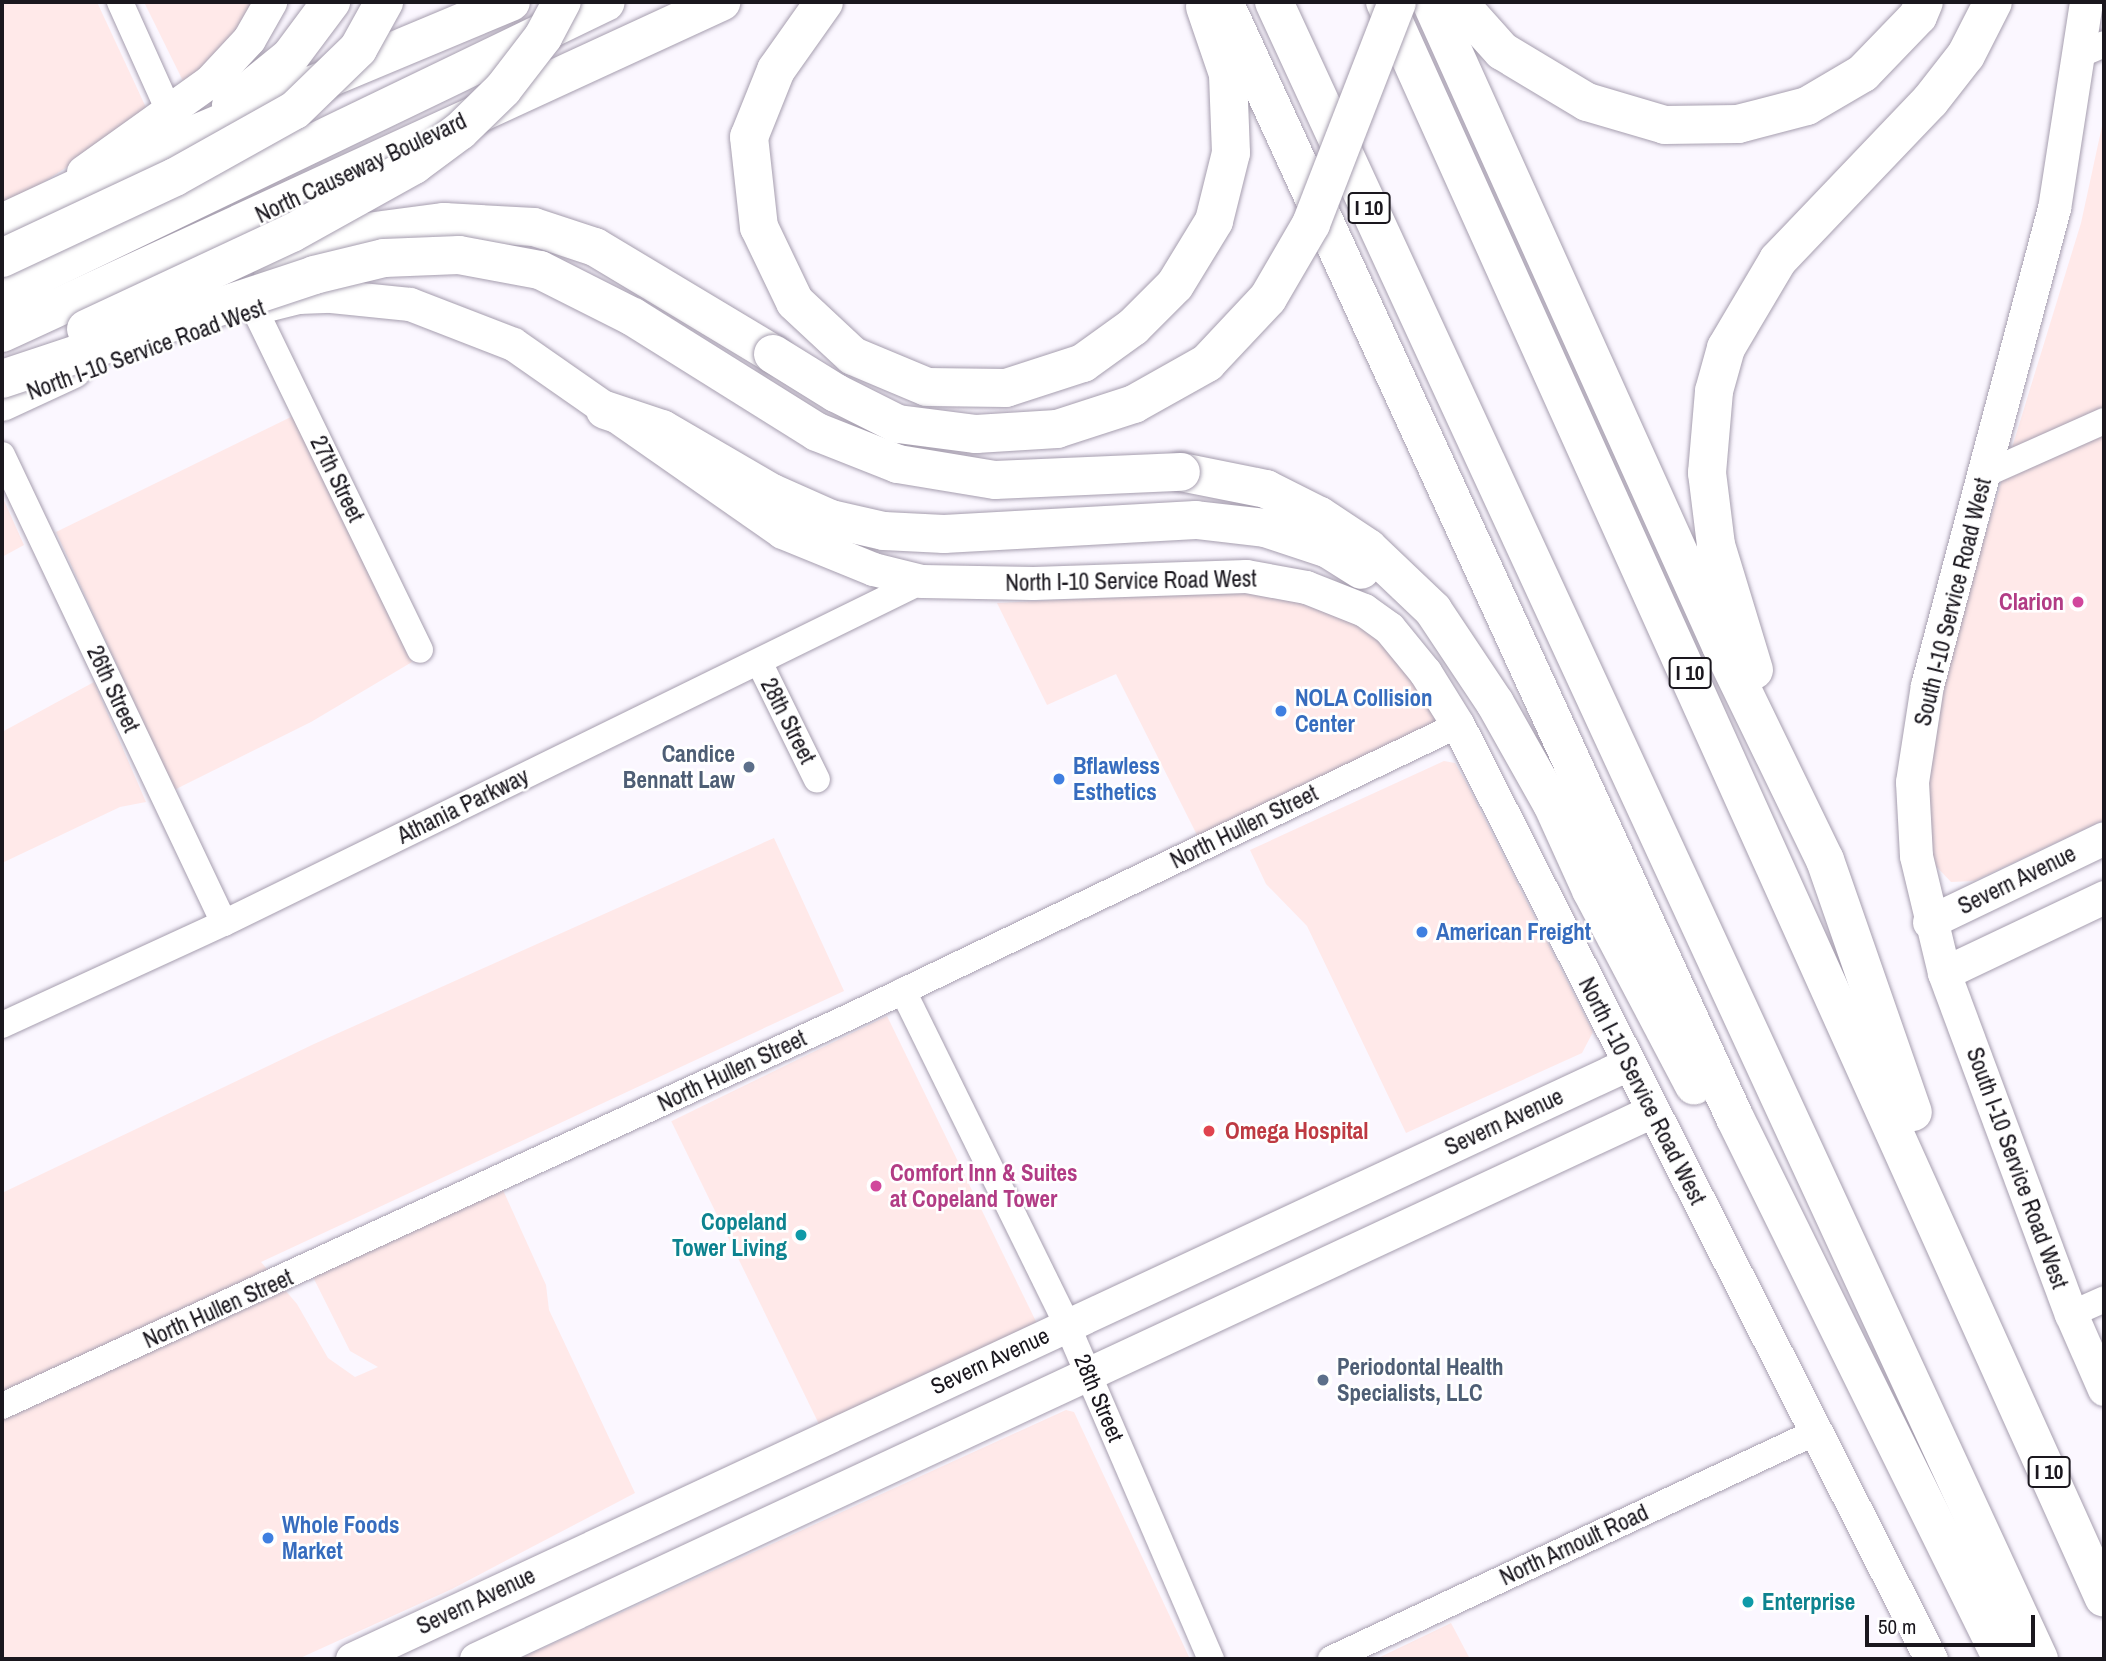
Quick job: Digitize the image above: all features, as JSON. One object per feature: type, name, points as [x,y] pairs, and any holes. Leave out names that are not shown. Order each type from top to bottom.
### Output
[{"type":"highway","points":[[13,218],[173,127],[237,101],[289,57],[331,2]]},
{"type":"highway","points":[[2,258],[176,177],[295,110],[358,49],[384,2]]},
{"type":"highway","points":[[173,127],[511,2]]},
{"type":"highway","name":"North Causeway Boulevard","points":[[2,333],[720,2]]},
{"type":"highway","points":[[824,2],[776,70],[749,137],[759,227],[795,302],[853,356],[926,387],[1006,388],[1083,363],[1133,327],[1175,285],[1214,221],[1231,153],[1228,74],[1203,2]]},
{"type":"highway","points":[[1224,2],[1735,1118],[2002,1659]]},
{"type":"highway","name":"I 10","points":[[1274,2],[2039,1659]]},
{"type":"highway","name":"I 10","points":[[1385,2],[1994,1346],[2104,1598]]},
{"type":"highway","points":[[2,403],[366,232],[444,222],[534,227],[595,247],[836,393],[898,424],[976,434],[1057,429],[1134,404],[1208,363],[1268,298],[1311,224],[1397,2]]},
{"type":"highway","points":[[1431,2],[1721,646],[1825,860],[1994,1346]]},
{"type":"highway","points":[[1458,2],[1502,51],[1587,102],[1665,125],[1738,124],[1807,106],[1863,73],[1918,16],[1924,2]]},
{"type":"highway","points":[[1786,776],[1716,545],[1707,473],[1714,391],[1726,348],[1778,260],[1930,101],[1966,55],[1993,2]]},
{"type":"highway","points":[[2,368],[292,233],[414,165],[460,131],[503,89],[543,37],[587,4]]},
{"type":"highway","name":"North Causeway Boulevard","points":[[2,293],[587,4]]},
{"type":"highway","points":[[2,379],[314,275],[384,258],[459,255],[540,270],[633,317],[817,432],[898,464],[995,480],[1181,472],[1266,489],[1320,516],[1368,548],[1433,610],[1495,703],[1552,804],[1591,890],[1811,1304],[1988,1659]]},
{"type":"highway","points":[[2,346],[112,284]]},
{"type":"highway","points":[[606,410],[662,429],[772,493],[831,519],[884,531],[944,534],[1196,520],[1265,528],[1328,549],[1405,599],[1433,610]]},
{"type":"street","points":[[120,2],[173,127],[249,39],[270,2]]},
{"type":"street","name":"South I-10 Service Road West","points":[[2086,2],[2093,49],[1985,474],[1927,685],[1912,782],[1916,856],[1929,922],[1944,973],[2071,1314],[2104,1389]]},
{"type":"street","name":"North I-10 Service Road West","points":[[2,403],[254,308],[298,297],[410,304],[513,344],[782,532],[873,569],[922,581],[1033,583],[1246,576],[1306,587],[1364,610],[1389,628],[1425,673],[1458,725],[1651,1111],[1818,1431],[1931,1659]]},
{"type":"street","name":"27th Street","points":[[254,308],[420,650]]},
{"type":"street","points":[[1985,474],[2104,421]]},
{"type":"street","name":"26th Street","points":[[2,455],[223,923]]},
{"type":"street","name":"Athania Parkway","points":[[2,1025],[223,923],[922,581]]},
{"type":"street","name":"28th Street","points":[[759,662],[817,780]]},
{"type":"street","name":"North Hullen Street","points":[[2,1406],[903,991],[1458,725]]},
{"type":"street","name":"Severn Avenue","points":[[1929,922],[2104,838]]},
{"type":"street","points":[[1944,973],[2104,898]]},
{"type":"street","name":"28th Street","points":[[903,991],[1067,1325],[1211,1659]]},
{"type":"street","name":"Severn Avenue","points":[[352,1659],[1628,1064]]},
{"type":"street","points":[[477,1659],[1651,1111]]},
{"type":"street","points":[[1511,1119],[1534,1167]]},
{"type":"street","points":[[2071,1314],[2104,1299]]},
{"type":"street","name":"North Arnoult Road","points":[[1331,1659],[1818,1431]]},
{"type":"shaded area","points":[[2,2],[97,2],[149,114],[2,209]]},
{"type":"shaded area","points":[[144,2],[258,2],[218,59],[183,81]]},
{"type":"shaded area","points":[[2104,117],[2104,820],[1974,881],[1951,882],[1934,864],[1925,818],[1937,722],[1956,630],[2081,223]]},
{"type":"shaded area","points":[[293,416],[412,662],[311,722],[174,790],[56,532]]},
{"type":"shaded area","points":[[2,496],[24,545],[2,557]]},
{"type":"shaded area","points":[[1245,591],[1286,596],[1357,624],[1388,645],[1439,716],[1434,723],[1198,837],[1116,674],[1047,705],[997,603]]},
{"type":"shaded area","points":[[94,682],[146,802],[120,807],[2,863],[2,732]]},
{"type":"shaded area","points":[[1444,761],[1455,763],[1467,784],[1593,1032],[1582,1053],[1406,1133],[1307,926],[1266,884],[1250,850]]},
{"type":"shaded area","points":[[774,838],[844,991],[261,1262],[297,1304],[328,1358],[355,1377],[378,1367],[350,1351],[313,1277],[503,1190],[546,1285],[549,1310],[635,1493],[452,1589],[298,1659],[2,1659],[2,1193],[314,1044]]},
{"type":"shaded area","points":[[887,1016],[1036,1322],[821,1428],[671,1121]]},
{"type":"shaded area","points":[[1066,1410],[1074,1412],[1190,1659],[519,1659]]},
{"type":"shaded area","points":[[1451,1623],[1470,1659],[1376,1659]]},
{"type":"place","name":"Clarion","points":[[2078,602]]},
{"type":"place","name":"NOLA Collision Center","points":[[1281,711]]},
{"type":"place","name":"Candice Bennatt Law","points":[[749,767]]},
{"type":"place","name":"Bflawless Esthetics","points":[[1059,779]]},
{"type":"place","name":"American Freight","points":[[1422,932]]},
{"type":"place","name":"Omega Hospital","points":[[1209,1131]]},
{"type":"place","name":"Comfort Inn & Suites at Copeland Tower","points":[[876,1186]]},
{"type":"place","name":"Copeland Tower Living","points":[[801,1235]]},
{"type":"place","name":"Periodontal Health Specialists, LLC","points":[[1323,1380]]},
{"type":"place","name":"Whole Foods Market","points":[[268,1538]]},
{"type":"place","name":"Enterprise","points":[[1748,1602]]}]
